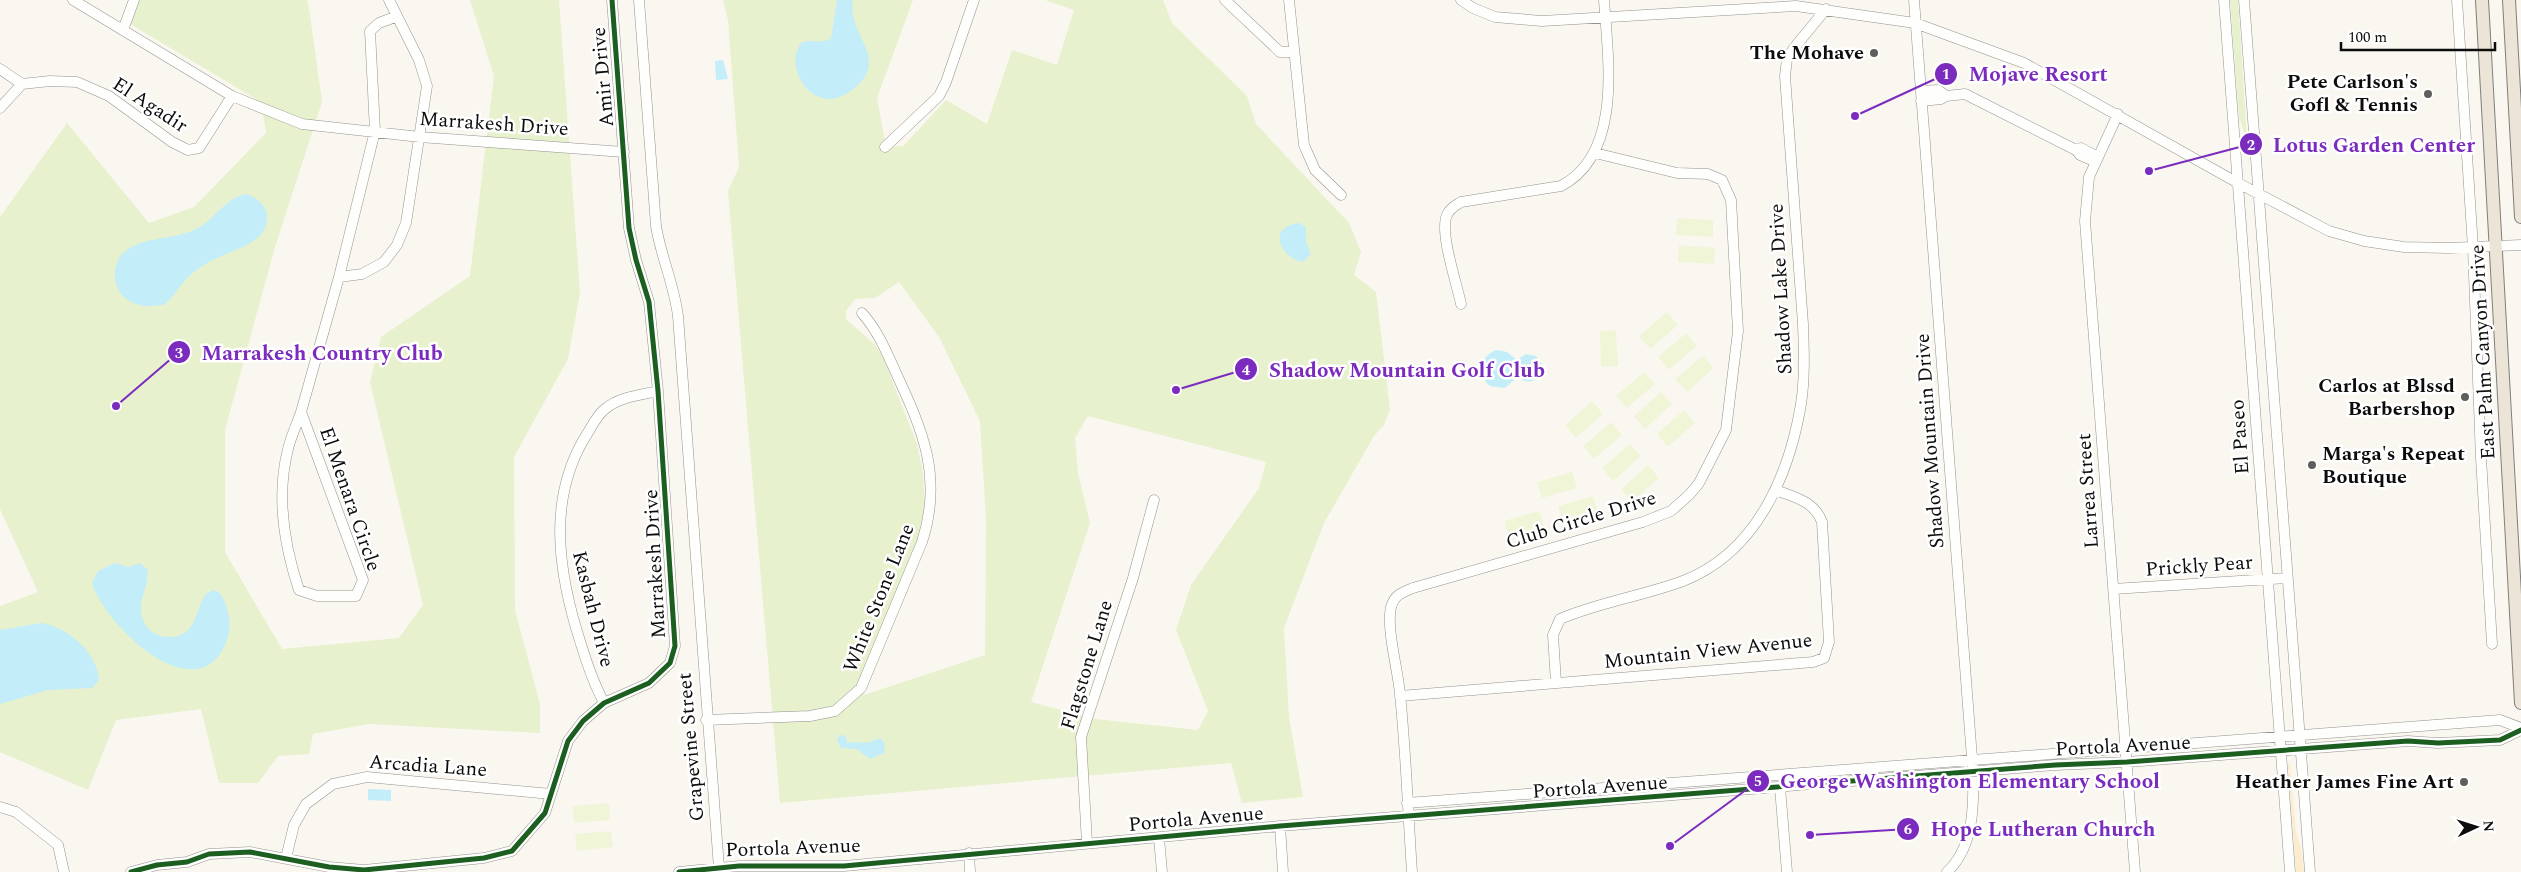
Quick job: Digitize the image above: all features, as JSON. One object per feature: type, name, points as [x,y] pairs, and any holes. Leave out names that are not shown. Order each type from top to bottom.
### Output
[{"type":"main road","name":"East Palm Canyon Drive","points":[[2482,0],[2521,702]]},
{"type":"main road","points":[[2508,0],[2521,217]]},
{"type":"street","name":"Marrakesh Drive","points":[[74,0],[232,96],[302,124],[420,137],[624,152],[629,228],[649,302],[658,391],[676,646],[670,663],[649,683],[604,702],[583,721],[568,741],[546,813],[512,850],[484,858],[364,870],[329,866],[250,852],[209,854],[175,868],[131,872]]},
{"type":"street","points":[[123,30],[134,0]]},
{"type":"street","points":[[339,277],[362,274],[384,262],[397,245],[406,223],[427,86],[419,60],[395,17],[389,0]]},
{"type":"street","name":"Amir Drive","points":[[612,0],[624,152]]},
{"type":"street","name":"Grapevine Street","points":[[639,0],[656,226],[660,253],[675,295],[706,720],[719,868]]},
{"type":"street","points":[[886,147],[939,96],[946,82],[974,0]]},
{"type":"street","points":[[1225,0],[1280,52],[1294,52]]},
{"type":"street","points":[[1288,0],[1304,145],[1315,170],[1341,195]]},
{"type":"street","points":[[1461,0],[1473,8],[1495,17],[1542,21],[1605,18],[1758,4],[1826,9],[1915,23],[2024,62],[2238,184],[2329,231],[2364,241],[2404,247],[2473,248],[2521,245]]},
{"type":"street","points":[[1461,304],[1445,232],[1446,217],[1451,208],[1461,202],[1561,186],[1575,179],[1587,167],[1595,153],[1606,108],[1604,0]]},
{"type":"street","name":"Shadow Mountain Drive","points":[[1914,0],[1973,766],[1974,805],[1968,838],[1952,867],[1947,872]]},
{"type":"street","name":"El Paseo","points":[[2224,0],[2235,164],[2282,745],[2290,872]]},
{"type":"street","name":"El Paseo","points":[[2244,0],[2298,740],[2310,872]]},
{"type":"street","points":[[2457,0],[2473,248],[2481,458],[2492,644]]},
{"type":"street","name":"Shadow Lake Drive","points":[[1556,683],[1553,635],[1560,619],[1611,601],[1683,581],[1711,567],[1737,545],[1759,521],[1776,490],[1794,436],[1801,403],[1804,365],[1803,324],[1785,76],[1787,59],[1826,9]]},
{"type":"street","name":"El Menara Circle","points":[[301,412],[363,580],[356,596],[339,598],[317,596],[299,590],[287,552],[282,500],[288,449],[301,412],[339,277],[375,132],[370,31],[379,23],[395,17]]},
{"type":"street","points":[[0,69],[22,84],[0,108]]},
{"type":"street","name":"El Agadir","points":[[22,84],[50,81],[77,82],[108,96],[172,142],[188,150],[199,148],[232,96]]},
{"type":"street","points":[[1921,96],[1938,90],[1946,96],[1965,94],[2076,150],[2081,148],[2097,160]]},
{"type":"street","name":"Larrea Street","points":[[2118,114],[2089,177],[2085,222],[2135,872]]},
{"type":"street","name":"Club Circle Drive","points":[[1400,696],[1391,608],[1393,600],[1400,593],[1643,522],[1671,511],[1699,483],[1726,430],[1738,331],[1731,200],[1722,180],[1708,174],[1677,173],[1595,153]]},
{"type":"street","name":"White Stone Lane","points":[[706,720],[810,716],[836,711],[862,688],[922,542],[931,505],[930,459],[920,428],[875,327],[862,313]]},
{"type":"street","name":"Kasbah Drive","points":[[604,702],[590,677],[561,564],[559,539],[566,480],[577,449],[603,410],[634,396],[658,391]]},
{"type":"street","name":"Mountain View Avenue","points":[[1400,696],[1813,662],[1824,658],[1829,642],[1822,522],[1818,511],[1810,503],[1776,490]]},
{"type":"street","name":"Flagstone Lane","points":[[1087,843],[1081,737],[1133,578],[1154,500]]},
{"type":"street","name":"Prickly Pear","points":[[2113,589],[2287,578]]},
{"type":"street","points":[[1400,696],[1412,872]]},
{"type":"street","name":"Portola Avenue","points":[[1407,803],[1973,766],[2127,762],[2213,756],[2282,745],[2298,740],[2354,737],[2363,731],[2500,720],[2521,729]]},
{"type":"street","name":"Portola Avenue","points":[[2298,740],[2362,744],[2500,740],[2521,729]]},
{"type":"street","points":[[2362,744],[2362,737],[2372,735],[2376,730]]},
{"type":"street","name":"Portola Avenue","points":[[679,872],[719,868],[845,869],[969,853],[1280,826],[1780,788],[2126,749],[2282,745]]},
{"type":"street","name":"Arcadia Lane","points":[[286,858],[294,826],[306,804],[333,784],[368,777],[551,794]]},
{"type":"street","points":[[1780,788],[1787,872]]},
{"type":"street","points":[[0,807],[16,812],[58,845],[64,872]]},
{"type":"street","points":[[1280,826],[1283,872]]},
{"type":"street","points":[[1159,838],[1162,872]]},
{"type":"street","points":[[969,853],[970,872]]},
{"type":"green space","points":[[139,0],[307,0],[309,8],[322,102],[275,247],[225,430],[225,552],[282,649],[399,638],[423,605],[370,382],[381,337],[470,276],[494,76],[470,0],[559,0],[580,293],[568,359],[514,457],[515,610],[540,704],[540,733],[369,724],[313,734],[309,754],[278,756],[258,783],[219,783],[201,709],[116,720],[88,790],[0,752],[0,606],[38,592],[0,509],[0,217],[67,123],[149,223],[194,207],[266,133],[261,102],[130,24]]},
{"type":"green space","points":[[723,0],[913,0],[877,98],[886,147],[903,146],[946,100],[987,124],[1012,50],[1057,65],[1074,10],[1045,0],[1163,0],[1172,23],[1247,96],[1256,124],[1349,223],[1361,252],[1354,275],[1376,292],[1390,409],[1384,425],[1374,436],[1324,523],[1284,628],[1289,717],[1303,797],[1242,803],[1231,763],[780,803],[728,191],[739,167],[728,20]],"holes":[[[899,282],[939,337],[980,421],[986,518],[985,655],[864,695],[860,686],[917,541],[925,507],[923,473],[917,444],[882,355],[874,344],[846,319],[846,311],[855,299],[875,298]],[[1088,416],[1266,462],[1259,488],[1191,585],[1176,630],[1208,711],[1198,730],[1095,719],[1031,702],[1090,523],[1078,473],[1075,438]]]},
{"type":"green space","points":[[2230,0],[2238,0],[2249,168],[2245,136],[2239,116]]},
{"type":"green space","points":[[1677,218],[1713,220],[1713,237],[1676,235]]},
{"type":"green space","points":[[1679,245],[1715,248],[1714,264],[1678,262]]},
{"type":"green space","points":[[1667,312],[1678,325],[1650,349],[1639,336]]},
{"type":"green space","points":[[1616,330],[1618,366],[1601,367],[1600,331]]},
{"type":"green space","points":[[1686,333],[1697,346],[1669,370],[1658,357]]},
{"type":"green space","points":[[1703,356],[1714,368],[1687,392],[1675,379]]},
{"type":"green space","points":[[1644,372],[1655,384],[1627,408],[1616,396]]},
{"type":"green space","points":[[1661,392],[1672,404],[1645,429],[1634,416]]},
{"type":"green space","points":[[1592,401],[1603,414],[1576,438],[1565,425]]},
{"type":"green space","points":[[1684,410],[1695,423],[1668,447],[1657,434]]},
{"type":"green space","points":[[1611,422],[1622,435],[1594,459],[1583,446]]},
{"type":"green space","points":[[1630,444],[1641,456],[1613,481],[1602,468]]},
{"type":"green space","points":[[1648,465],[1659,478],[1632,502],[1621,489]]},
{"type":"green space","points":[[1572,472],[1577,488],[1542,498],[1537,482]]},
{"type":"green space","points":[[1593,496],[1597,511],[1562,521],[1558,506]]},
{"type":"green space","points":[[1539,511],[1544,527],[1509,537],[1504,521]]},
{"type":"green space","points":[[609,803],[610,820],[574,823],[573,806]]},
{"type":"green space","points":[[611,831],[613,847],[577,851],[575,834]]},
{"type":"sand","points":[[2290,764],[2296,833],[2301,848],[2304,872],[2296,872],[2288,765]]},
{"type":"water","points":[[837,0],[853,0],[853,12],[868,57],[868,68],[864,79],[852,90],[840,97],[827,99],[819,97],[805,86],[797,70],[796,61],[801,43],[824,41],[831,38]]},
{"type":"water","points":[[723,60],[728,79],[716,80],[715,61]]},
{"type":"water","points":[[247,194],[260,202],[265,208],[267,216],[263,232],[257,238],[197,270],[165,304],[156,306],[138,305],[123,296],[118,290],[115,271],[117,262],[122,254],[130,248],[148,241],[179,235],[198,228],[227,203]]},
{"type":"water","points":[[1299,223],[1306,227],[1306,242],[1311,254],[1303,262],[1295,260],[1280,243],[1282,230]]},
{"type":"water","points":[[1497,350],[1507,352],[1517,360],[1526,354],[1536,356],[1542,364],[1541,374],[1530,382],[1517,377],[1505,388],[1490,386],[1483,376],[1482,366],[1487,356]]},
{"type":"water","points":[[115,563],[129,567],[140,563],[147,569],[148,574],[141,605],[142,614],[145,624],[149,629],[161,636],[173,637],[187,631],[206,594],[213,590],[220,593],[227,610],[229,634],[214,661],[196,669],[176,667],[155,656],[134,641],[115,621],[101,601],[92,583],[98,571]]},
{"type":"water","points":[[42,623],[52,625],[79,642],[93,660],[99,680],[92,688],[48,690],[0,704],[0,630]]},
{"type":"water","points":[[840,735],[846,736],[847,743],[867,743],[882,739],[885,745],[884,753],[870,759],[857,749],[841,748],[837,740]]},
{"type":"water","points":[[368,789],[391,790],[391,801],[368,800]]},
{"type":"cycle path","points":[[131,872],[157,865],[187,862],[209,854],[250,852],[329,867],[364,870],[484,858],[512,851],[545,813],[568,741],[583,721],[604,703],[649,683],[670,663],[675,646],[658,391],[649,302],[636,260],[629,228],[612,0]]},
{"type":"cycle path","points":[[679,872],[739,866],[844,866],[1280,826],[2055,765],[2127,762],[2408,741],[2438,743],[2500,740],[2521,730]]},
{"type":"place","name":"The Mohave","points":[[1874,53]]},
{"type":"place","name":"Pete Carlson's Gofl & Tennis","points":[[2428,94]]},
{"type":"place","name":"Mojave Resort","points":[[1855,116]]},
{"type":"place","name":"Lotus Garden Center","points":[[2149,171]]},
{"type":"place","name":"Shadow Mountain Golf Club","points":[[1176,390]]},
{"type":"place","name":"Carlos at Blssd Barbershop","points":[[2465,397]]},
{"type":"place","name":"Marrakesh Country Club","points":[[116,406]]},
{"type":"place","name":"Marga's Repeat Boutique","points":[[2312,465]]},
{"type":"place","name":"Heather James Fine Art","points":[[2464,782]]},
{"type":"place","name":"Hope Lutheran Church","points":[[1810,835]]},
{"type":"place","name":"George Washington Elementary School","points":[[1670,846]]}]
